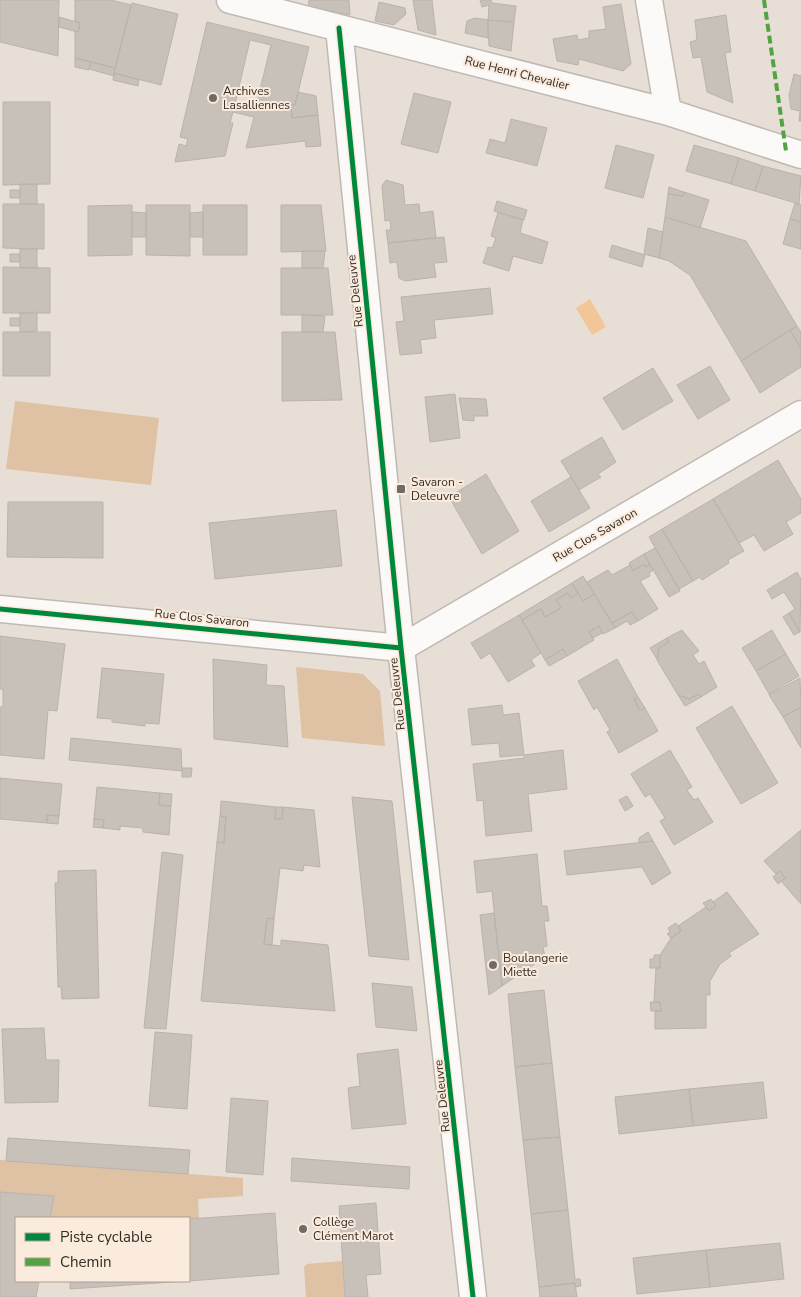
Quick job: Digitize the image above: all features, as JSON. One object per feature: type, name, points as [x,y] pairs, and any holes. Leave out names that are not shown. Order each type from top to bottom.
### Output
[{"type":"street","name":"Rue Henri Chevalier","points":[[230,0],[668,112],[801,155]]},
{"type":"street","points":[[649,0],[668,112]]},
{"type":"street","name":"Rue Deleuvre","points":[[339,28],[402,648],[473,1297]]},
{"type":"street","name":"Rue Clos Savaron","points":[[0,609],[402,648],[801,414]]},
{"type":"shaded area","points":[[590,299],[606,327],[592,335],[576,308]]},
{"type":"shaded area","points":[[15,401],[159,418],[151,485],[6,469]]},
{"type":"shaded area","points":[[296,667],[363,674],[380,691],[385,746],[302,738]]},
{"type":"shaded area","points":[[0,1160],[243,1178],[243,1196],[198,1199],[199,1218],[50,1217],[54,1196],[0,1192]]},
{"type":"shaded area","points":[[342,1261],[345,1297],[306,1297],[304,1267],[307,1264]]},
{"type":"building","points":[[0,0],[59,0],[58,56],[0,42]]},
{"type":"building","points":[[75,0],[111,0],[131,5],[115,68],[75,58],[75,31],[78,32],[80,23],[75,21]]},
{"type":"building","points":[[309,0],[349,0],[350,15],[308,6]]},
{"type":"building","points":[[413,0],[432,0],[436,35],[418,30]]},
{"type":"building","points":[[480,0],[491,0],[492,3],[516,6],[514,22],[488,20],[489,5],[482,7]]},
{"type":"building","points":[[379,2],[405,8],[406,14],[394,25],[375,21]]},
{"type":"building","points":[[132,3],[178,14],[161,85],[114,73]]},
{"type":"building","points":[[621,4],[631,64],[623,71],[579,59],[578,65],[557,61],[553,39],[577,35],[578,40],[589,38],[589,31],[606,29],[603,7]]},
{"type":"building","points":[[726,15],[731,52],[725,53],[733,103],[707,92],[701,57],[693,58],[690,42],[697,40],[695,20]]},
{"type":"building","points":[[59,17],[80,23],[78,32],[59,27]]},
{"type":"building","points":[[475,18],[488,20],[488,38],[465,33],[467,21]]},
{"type":"building","points":[[488,20],[514,22],[511,51],[489,46]]},
{"type":"building","name":"Archives Lasalliennes","points":[[207,22],[309,47],[295,105],[291,104],[292,118],[318,115],[321,146],[306,147],[305,141],[246,148],[254,117],[233,112],[230,123],[233,123],[225,156],[175,162],[179,144],[186,146],[188,139],[180,137]],"holes":[[[250,40],[271,45],[255,110],[235,104]]]},
{"type":"building","points":[[75,58],[91,62],[89,70],[75,67]]},
{"type":"building","points":[[91,62],[115,68],[114,76],[89,69]]},
{"type":"building","points":[[114,73],[139,80],[138,86],[113,80]]},
{"type":"building","points":[[794,74],[801,76],[801,121],[799,121],[800,111],[791,109],[789,95]]},
{"type":"building","points":[[298,92],[316,96],[318,115],[292,118],[291,104],[295,105]]},
{"type":"building","points":[[414,93],[451,102],[438,153],[401,144]]},
{"type":"building","points":[[3,102],[50,102],[50,184],[3,185]]},
{"type":"building","points":[[511,119],[547,128],[537,166],[486,153],[490,139],[505,143]]},
{"type":"building","points":[[616,145],[654,155],[643,198],[605,188]]},
{"type":"building","points":[[694,145],[739,158],[731,184],[686,171]]},
{"type":"building","points":[[739,158],[763,166],[755,191],[731,184]]},
{"type":"building","points":[[763,166],[801,176],[799,204],[755,191]]},
{"type":"building","points":[[386,180],[403,185],[405,205],[419,204],[420,213],[433,211],[436,238],[388,243],[386,230],[391,230],[390,220],[385,221],[382,186]]},
{"type":"building","points":[[20,184],[37,184],[37,204],[20,204]]},
{"type":"building","points":[[669,187],[684,192],[683,196],[668,194]]},
{"type":"building","points":[[10,190],[20,190],[20,198],[10,198]]},
{"type":"building","points":[[684,192],[709,200],[700,228],[665,217],[668,194],[683,196]]},
{"type":"building","points":[[497,201],[527,210],[524,220],[494,211]]},
{"type":"building","points":[[795,203],[801,205],[801,222],[790,219]]},
{"type":"building","points":[[3,204],[44,204],[44,249],[3,248]]},
{"type":"building","points":[[132,205],[132,255],[88,256],[88,206]]},
{"type":"building","points":[[146,205],[190,205],[190,256],[146,255]]},
{"type":"building","points":[[203,205],[247,205],[247,255],[203,255]]},
{"type":"building","points":[[281,205],[321,205],[326,251],[281,252]]},
{"type":"building","points":[[132,212],[146,213],[146,237],[132,237]]},
{"type":"building","points":[[203,212],[203,237],[190,237],[190,213]]},
{"type":"building","points":[[498,212],[523,220],[520,233],[548,242],[542,264],[513,256],[509,271],[483,263],[488,247],[492,248],[496,238],[491,236]]},
{"type":"building","points":[[665,217],[746,241],[797,326],[741,361],[690,275],[669,261],[659,258]]},
{"type":"building","points":[[790,219],[801,222],[801,249],[783,244]]},
{"type":"building","points":[[648,228],[663,232],[659,258],[644,254]]},
{"type":"building","points":[[444,237],[447,262],[434,263],[436,277],[405,281],[399,278],[397,262],[390,263],[388,243]]},
{"type":"building","points":[[612,245],[645,255],[642,267],[609,257]]},
{"type":"building","points":[[20,249],[37,249],[37,268],[20,268]]},
{"type":"building","points":[[302,251],[325,251],[323,268],[302,268]]},
{"type":"building","points":[[10,254],[20,254],[20,262],[10,262]]},
{"type":"building","points":[[3,267],[50,268],[50,313],[3,313]]},
{"type":"building","points":[[281,268],[328,268],[333,315],[281,315]]},
{"type":"building","points":[[490,288],[493,314],[434,320],[436,338],[420,340],[422,353],[400,355],[396,322],[404,321],[401,297]]},
{"type":"building","points":[[37,312],[37,331],[20,332],[20,313]]},
{"type":"building","points":[[302,315],[325,316],[323,332],[302,332]]},
{"type":"building","points":[[10,318],[20,318],[20,326],[10,326]]},
{"type":"building","points":[[797,326],[801,332],[801,349],[790,330]]},
{"type":"building","points":[[790,330],[801,349],[801,367],[760,393],[741,361]]},
{"type":"building","points":[[3,332],[50,332],[50,376],[3,376]]},
{"type":"building","points":[[282,332],[335,332],[342,400],[282,401]]},
{"type":"building","points":[[710,366],[730,400],[698,419],[677,385]]},
{"type":"building","points":[[653,368],[673,401],[623,430],[603,398]]},
{"type":"building","points":[[455,394],[460,438],[430,442],[425,397]]},
{"type":"building","points":[[459,398],[486,399],[488,416],[474,416],[474,421],[463,420]]},
{"type":"building","points":[[602,437],[616,462],[598,474],[601,477],[579,490],[561,461]]},
{"type":"building","points":[[778,460],[801,499],[801,513],[786,522],[793,534],[764,551],[754,535],[739,543],[713,499]]},
{"type":"building","points":[[486,474],[519,531],[482,554],[449,497]]},
{"type":"building","points":[[571,477],[590,508],[549,532],[531,501]]},
{"type":"building","points":[[713,499],[744,551],[728,560],[729,563],[702,580],[700,577],[693,581],[662,529]]},
{"type":"building","points":[[8,502],[103,502],[103,558],[7,557]]},
{"type":"building","points":[[336,510],[342,566],[215,579],[209,523]]},
{"type":"building","points":[[662,529],[693,581],[679,589],[649,537]]},
{"type":"building","points":[[655,548],[680,591],[669,597],[644,554]]},
{"type":"building","points":[[644,554],[650,565],[645,567],[644,564],[633,571],[629,563]]},
{"type":"building","points":[[644,564],[645,567],[650,565],[653,570],[649,573],[650,576],[640,581],[658,609],[638,621],[632,612],[612,623],[587,582],[608,570],[612,575],[630,565],[633,571]]},
{"type":"building","points":[[797,572],[801,579],[800,632],[789,613],[795,609],[784,592],[772,599],[767,590]]},
{"type":"building","points":[[583,576],[594,594],[583,601],[572,583]]},
{"type":"building","points":[[572,583],[578,593],[571,598],[568,593],[556,600],[561,608],[545,617],[541,609],[522,620],[519,615]]},
{"type":"building","points":[[568,593],[571,598],[578,593],[583,601],[594,594],[615,628],[603,634],[599,626],[589,632],[594,640],[567,656],[563,649],[545,660],[522,620],[541,609],[545,617],[561,608],[556,600]]},
{"type":"building","points":[[632,612],[638,621],[630,625],[627,621],[615,628],[612,623]]},
{"type":"building","points":[[789,613],[800,632],[794,635],[783,617]]},
{"type":"building","points":[[519,615],[541,653],[531,660],[535,666],[508,682],[490,653],[481,659],[471,643]]},
{"type":"building","points":[[599,626],[602,633],[593,638],[589,632]]},
{"type":"building","points":[[682,630],[699,651],[693,655],[699,664],[704,661],[717,687],[701,697],[699,694],[689,699],[678,695],[657,660],[659,648],[669,642],[667,638]]},
{"type":"building","points":[[772,630],[786,654],[756,671],[742,648]]},
{"type":"building","points":[[0,636],[65,644],[57,711],[48,710],[44,759],[0,755],[0,707],[3,707],[3,689],[0,689]]},
{"type":"building","points":[[667,638],[669,642],[659,648],[657,659],[650,648]]},
{"type":"building","points":[[563,649],[567,656],[549,666],[545,660]]},
{"type":"building","points":[[786,654],[799,676],[769,694],[756,671]]},
{"type":"building","points":[[213,659],[267,665],[266,685],[284,686],[288,747],[214,739]]},
{"type":"building","points":[[617,659],[638,697],[634,699],[640,711],[645,708],[658,731],[619,753],[607,732],[610,730],[597,707],[594,710],[578,681]]},
{"type":"building","points":[[102,668],[164,674],[159,724],[145,723],[145,726],[97,718]]},
{"type":"building","points":[[800,678],[801,707],[783,717],[769,695]]},
{"type":"building","points":[[699,694],[701,697],[685,706],[678,695],[689,699]]},
{"type":"building","points":[[638,697],[645,708],[640,711],[634,699]]},
{"type":"building","points":[[502,705],[503,715],[519,713],[524,755],[500,757],[499,743],[472,745],[468,709]]},
{"type":"building","points":[[732,706],[778,783],[741,804],[696,728]]},
{"type":"building","points":[[801,707],[801,748],[783,717]]},
{"type":"building","points":[[71,738],[181,749],[182,771],[69,760]]},
{"type":"building","points":[[563,750],[567,789],[528,794],[532,831],[486,836],[483,800],[477,801],[473,764],[524,758],[524,755]]},
{"type":"building","points":[[670,750],[692,787],[687,790],[694,800],[698,798],[713,822],[674,845],[660,821],[665,818],[650,794],[645,797],[631,774]]},
{"type":"building","points":[[182,768],[192,768],[191,777],[182,777]]},
{"type":"building","points":[[0,778],[62,784],[59,816],[47,815],[47,823],[0,819]]},
{"type":"building","points":[[97,787],[160,793],[159,805],[171,806],[169,835],[143,832],[143,828],[120,826],[120,830],[103,828],[104,820],[94,819]]},
{"type":"building","points":[[160,793],[172,794],[171,806],[159,805]]},
{"type":"building","points":[[627,796],[633,806],[625,811],[619,800]]},
{"type":"building","points":[[352,797],[392,801],[409,960],[369,956]]},
{"type":"building","points":[[221,801],[276,807],[275,819],[282,819],[283,807],[314,810],[320,867],[304,865],[303,871],[280,868],[274,919],[267,918],[264,944],[281,946],[281,940],[328,945],[335,1011],[201,1001],[217,842],[224,843],[226,817],[220,816]]},
{"type":"building","points":[[276,807],[283,807],[282,819],[275,819]]},
{"type":"building","points":[[47,815],[59,816],[58,824],[47,823]]},
{"type":"building","points":[[220,816],[226,817],[224,843],[217,842]]},
{"type":"building","points":[[94,819],[104,820],[103,828],[93,827]]},
{"type":"building","points":[[801,830],[801,904],[781,881],[785,878],[780,871],[776,874],[764,861]]},
{"type":"building","points":[[648,832],[653,841],[639,843],[639,838]]},
{"type":"building","points":[[653,841],[671,873],[652,885],[642,867],[567,875],[564,851]]},
{"type":"building","points":[[162,852],[183,855],[166,1029],[144,1028]]},
{"type":"building","points":[[537,854],[542,906],[547,906],[549,921],[544,921],[547,946],[543,947],[545,957],[502,986],[492,891],[477,893],[474,861]]},
{"type":"building","points":[[96,870],[99,998],[62,999],[61,987],[58,987],[55,883],[58,883],[58,871]]},
{"type":"building","points":[[780,871],[785,878],[778,884],[773,877]]},
{"type":"building","points":[[727,892],[759,934],[729,953],[731,956],[720,964],[710,981],[710,995],[706,995],[706,1028],[655,1029],[655,1011],[661,1011],[660,1002],[654,1002],[656,968],[660,968],[660,955],[671,938],[681,931],[678,926],[706,907],[709,911],[716,906],[713,902]]},
{"type":"building","points":[[711,899],[716,906],[709,911],[703,903]]},
{"type":"building","points":[[494,913],[502,986],[489,995],[480,915]]},
{"type":"building","points":[[267,918],[274,919],[272,945],[264,944]]},
{"type":"building","points":[[676,923],[681,931],[671,938],[667,934],[670,932],[668,928]]},
{"type":"building","points":[[654,955],[660,955],[660,968],[650,968],[650,959],[654,959]]},
{"type":"building","points":[[372,983],[412,987],[417,1031],[376,1027]]},
{"type":"building","points":[[544,990],[552,1063],[515,1067],[508,994]]},
{"type":"building","points":[[650,1002],[660,1002],[661,1011],[651,1011]]},
{"type":"building","points":[[44,1028],[46,1060],[59,1060],[58,1102],[5,1103],[2,1029]]},
{"type":"building","points":[[155,1032],[192,1035],[187,1109],[149,1106]]},
{"type":"building","points":[[398,1049],[406,1124],[352,1129],[348,1088],[360,1086],[357,1054]]},
{"type":"building","points":[[552,1063],[560,1137],[523,1140],[515,1067]]},
{"type":"building","points":[[763,1082],[767,1118],[693,1126],[689,1089]]},
{"type":"building","points":[[689,1089],[693,1126],[619,1134],[615,1097]]},
{"type":"building","points":[[231,1098],[268,1101],[263,1175],[226,1172]]},
{"type":"building","points":[[560,1137],[568,1210],[531,1214],[523,1140]]},
{"type":"building","points":[[8,1138],[190,1150],[188,1174],[6,1161]]},
{"type":"building","points":[[292,1158],[410,1167],[409,1189],[291,1181]]},
{"type":"building","points":[[0,1192],[54,1196],[50,1217],[15,1217],[15,1282],[39,1282],[36,1297],[0,1297]]},
{"type":"building","points":[[376,1203],[381,1274],[366,1275],[368,1297],[345,1297],[339,1206]]},
{"type":"building","points":[[568,1210],[575,1279],[580,1279],[581,1286],[576,1287],[575,1283],[539,1287],[531,1214]]},
{"type":"building","points":[[275,1213],[279,1274],[190,1281],[190,1219]]},
{"type":"building","points":[[780,1243],[784,1279],[710,1287],[706,1250]]},
{"type":"building","points":[[706,1250],[710,1287],[637,1294],[633,1258]]},
{"type":"building","points":[[70,1282],[172,1282],[70,1289]]},
{"type":"building","points":[[575,1283],[577,1297],[540,1297],[539,1287]]},
{"type":"marked path","points":[[764,0],[786,151]]},
{"type":"cycle path","points":[[339,28],[401,648],[473,1297]]},
{"type":"cycle path","points":[[0,609],[401,648]]},
{"type":"place","name":"Archives Lasalliennes","points":[[213,98]]},
{"type":"place","name":"Savaron - Deleuvre","points":[[401,489]]},
{"type":"place","name":"Boulangerie Miette","points":[[493,965]]},
{"type":"place","name":"Collège Clément Marot","points":[[303,1229]]}]
